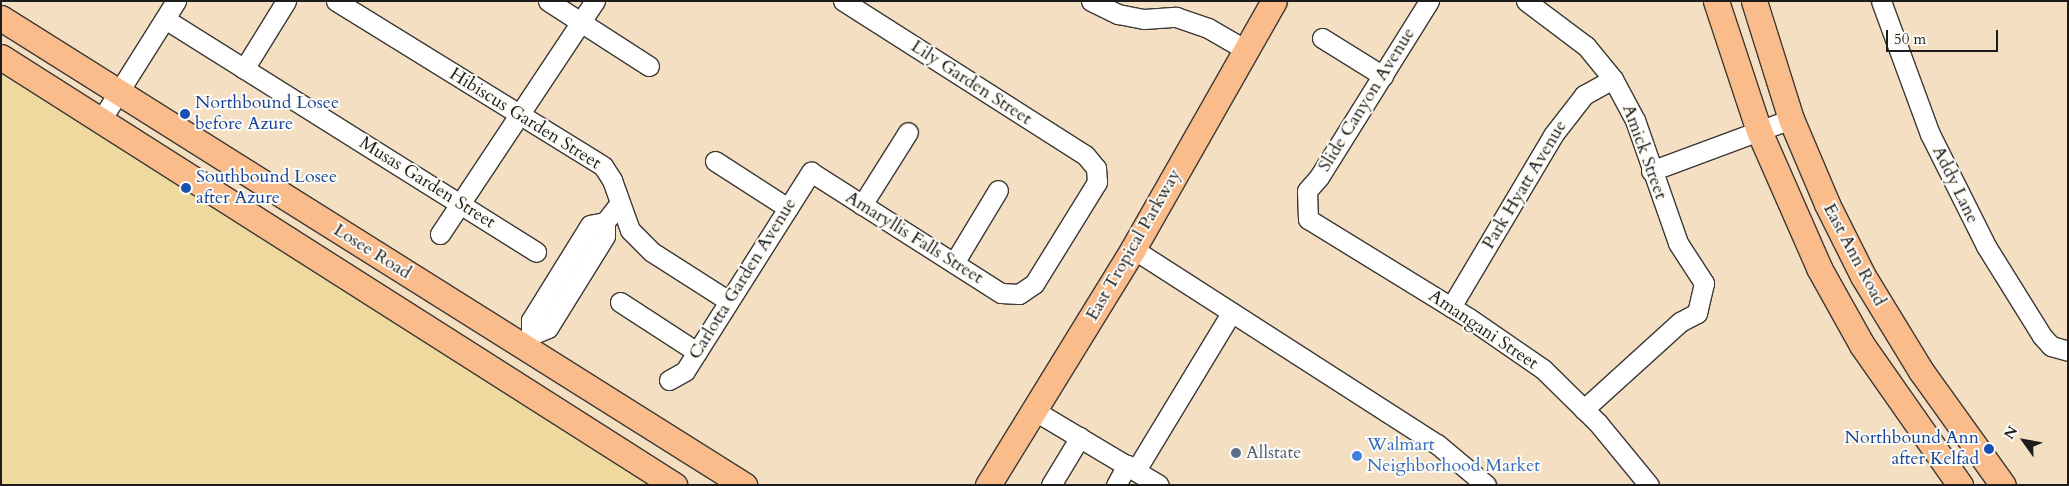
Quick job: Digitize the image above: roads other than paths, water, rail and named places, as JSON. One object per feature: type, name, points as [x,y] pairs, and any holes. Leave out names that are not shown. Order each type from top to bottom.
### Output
[{"type":"main road","name":"East Tropical Parkway","points":[[988,485],[1035,411],[1132,249],[1274,1]]},
{"type":"main road","name":"East Ann Road","points":[[1716,1],[1759,131],[1795,217],[1851,326],[1960,485]]},
{"type":"main road","name":"East Ann Road","points":[[1754,1],[1791,119],[1826,204],[1893,328],[2003,485]]},
{"type":"main road","name":"Losee Road","points":[[1,18],[528,341],[744,485]]},
{"type":"main road","name":"Losee Road","points":[[1,57],[674,485]]},
{"type":"street","points":[[101,120],[176,1]]},
{"type":"street","points":[[244,69],[286,1]]},
{"type":"street","name":"Hibiscus Garden Street","points":[[336,1],[603,166],[620,202],[630,230],[652,252],[729,301]]},
{"type":"street","points":[[548,1],[649,66]]},
{"type":"street","points":[[440,234],[595,1]]},
{"type":"street","name":"Lily Garden Street","points":[[843,1],[1085,155],[1096,168],[1097,182],[1034,284],[1019,294]]},
{"type":"street","points":[[1091,1],[1122,8],[1144,20],[1176,17],[1208,28],[1246,50]]},
{"type":"street","name":"Slide Canyon Avenue","points":[[1305,198],[1429,1]]},
{"type":"street","name":"Amick Street","points":[[1526,1],[1586,46],[1614,79],[1635,120],[1651,171],[1678,243],[1704,283],[1701,304],[1697,313],[1680,322],[1584,409]]},
{"type":"street","name":"Addy Lane","points":[[1881,1],[1930,134],[1953,184],[1986,246],[2042,336],[2051,346],[2064,350]]},
{"type":"street","name":"Musas Garden Street","points":[[165,19],[536,252]]},
{"type":"street","points":[[1322,38],[1383,76]]},
{"type":"street","name":"Park Hyatt Avenue","points":[[1451,307],[1558,128],[1584,95],[1614,79]]},
{"type":"street","points":[[1651,171],[1791,119]]},
{"type":"street","points":[[862,205],[908,132]]},
{"type":"street","points":[[715,161],[788,208]]},
{"type":"street","name":"Amaryllis Falls Street","points":[[811,172],[1001,293],[1019,294]]},
{"type":"street","name":"Carlotta Garden Avenue","points":[[669,380],[685,371],[811,172]]},
{"type":"street","points":[[954,263],[998,190]]},
{"type":"street","name":"Amangani Street","points":[[1305,198],[1308,219],[1318,228],[1335,234],[1522,354],[1584,409],[1649,485]]},
{"type":"street","points":[[528,341],[531,320],[590,225],[605,222],[620,202]]},
{"type":"street","points":[[1132,249],[1437,444],[1482,483]]},
{"type":"street","points":[[620,302],[697,352]]},
{"type":"street","points":[[1116,485],[1131,467],[1232,313]]},
{"type":"street","points":[[1035,411],[1159,485]]},
{"type":"street","points":[[1051,485],[1080,437]]},
{"type":"place","name":"Northbound Losee before Azure","points":[[185,114]]},
{"type":"place","name":"Southbound Losee after Azure","points":[[186,188]]},
{"type":"place","name":"Northbound Ann after Kelfad","points":[[1989,449]]},
{"type":"place","name":"Allstate","points":[[1236,453]]},
{"type":"place","name":"Walmart Neighborhood Market","points":[[1357,456]]}]
